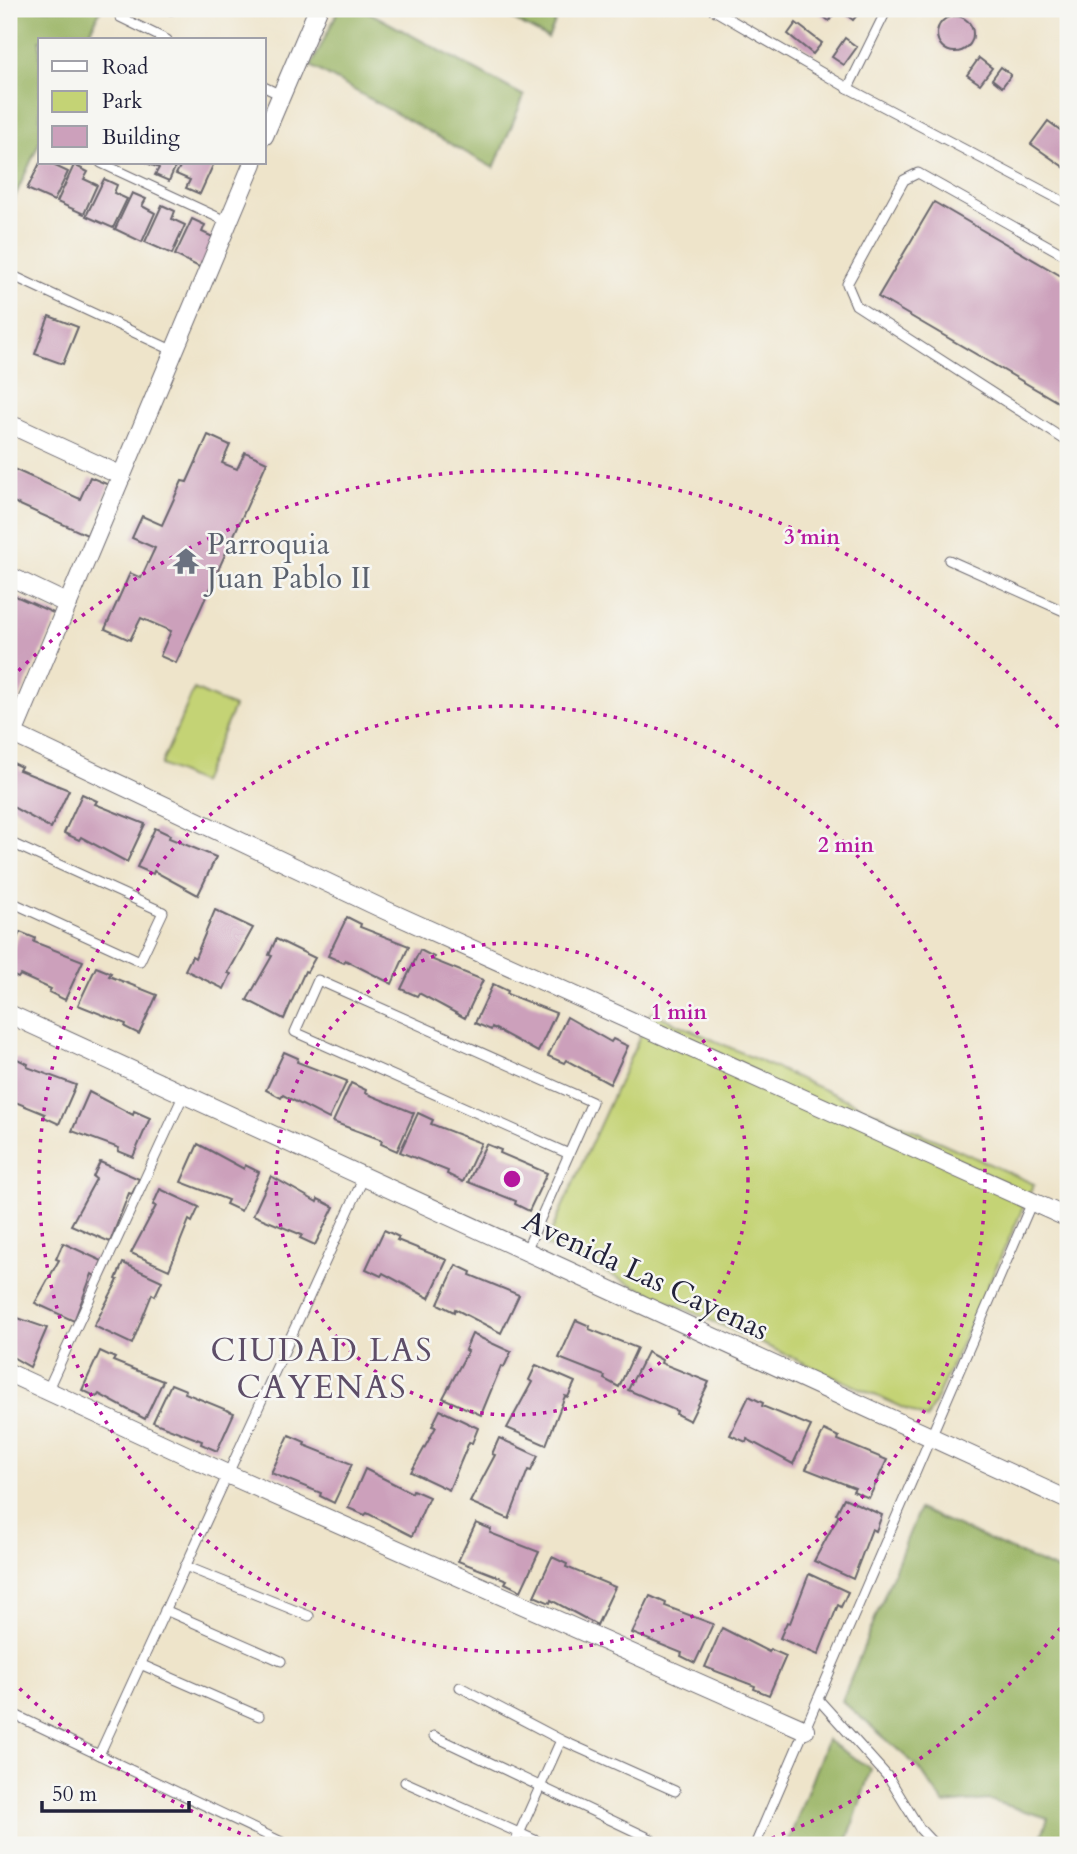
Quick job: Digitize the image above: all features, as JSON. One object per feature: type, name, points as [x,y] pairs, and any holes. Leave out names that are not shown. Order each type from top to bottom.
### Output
[{"type":"street","points":[[266,131],[318,9]]},
{"type":"street","points":[[253,164],[11,733],[385,910],[1068,1219]]},
{"type":"street","points":[[16,427],[122,476]]},
{"type":"street","points":[[9,576],[68,604]]},
{"type":"street","name":"Avenida Las Cayenas","points":[[9,1014],[1068,1500]]},
{"type":"street","points":[[9,1373],[228,1474],[805,1730]]},
{"type":"lane","points":[[712,9],[848,88],[1068,204]]},
{"type":"lane","points":[[848,88],[887,9]]},
{"type":"lane","points":[[120,17],[163,38]]},
{"type":"lane","points":[[266,88],[281,95]]},
{"type":"lane","points":[[103,164],[228,222]]},
{"type":"lane","points":[[1068,257],[918,173],[904,180],[847,284],[856,305],[1068,442]]},
{"type":"lane","points":[[9,274],[174,351]]},
{"type":"lane","points":[[949,560],[1068,613]]},
{"type":"lane","points":[[9,842],[163,912],[140,961],[9,901]]},
{"type":"lane","points":[[526,1251],[569,1154],[592,1102],[318,981],[295,1032],[569,1154]]},
{"type":"lane","points":[[47,1391],[184,1094]]},
{"type":"lane","points":[[99,1755],[364,1177]]},
{"type":"lane","points":[[755,1845],[1032,1202]]},
{"type":"lane","points":[[185,1566],[309,1616]]},
{"type":"lane","points":[[165,1610],[281,1661]]},
{"type":"lane","points":[[140,1664],[259,1716]]},
{"type":"lane","points":[[460,1687],[561,1740],[675,1791]]},
{"type":"lane","points":[[818,1699],[889,1777],[920,1829],[935,1845]]},
{"type":"lane","points":[[9,1712],[288,1845]]},
{"type":"lane","points":[[434,1736],[651,1839]]},
{"type":"lane","points":[[514,1845],[561,1740]]},
{"type":"lane","points":[[405,1782],[546,1845]]},
{"type":"green space","points":[[9,9],[101,9],[87,38],[38,38],[38,145],[9,210]]},
{"type":"green space","points":[[339,9],[363,9],[524,96],[494,168],[311,66]]},
{"type":"green space","points":[[493,9],[561,9],[548,38]]},
{"type":"green space","points":[[194,689],[234,707],[201,783],[161,765]]},
{"type":"green space","points":[[651,1012],[1034,1184],[927,1419],[545,1245]]},
{"type":"green space","points":[[919,1509],[1068,1575],[1068,1845],[1038,1845],[1048,1818],[989,1800],[944,1804],[919,1768],[842,1701]]},
{"type":"green space","points":[[827,1740],[871,1769],[846,1845],[787,1845]]},
{"type":"building","points":[[821,9],[838,9],[829,21],[818,12]]},
{"type":"building","points":[[839,9],[862,9],[853,20]]},
{"type":"building","points":[[955,16],[968,21],[973,34],[968,47],[955,52],[942,47],[937,34],[942,21]]},
{"type":"building","points":[[796,23],[822,43],[813,54],[788,34]]},
{"type":"building","points":[[845,38],[857,47],[844,65],[832,57]]},
{"type":"building","points":[[979,58],[992,68],[980,84],[967,75]]},
{"type":"building","points":[[1001,67],[1011,75],[1002,87],[992,79]]},
{"type":"building","points":[[1048,121],[1068,136],[1068,170],[1031,144]]},
{"type":"building","points":[[40,164],[56,164],[68,172],[54,201],[27,189]]},
{"type":"building","points":[[149,164],[177,164],[169,181],[155,175],[159,168]]},
{"type":"building","points":[[181,164],[214,164],[200,194],[186,188],[190,180],[176,174]]},
{"type":"building","points":[[74,165],[88,172],[84,179],[97,185],[84,214],[57,202]]},
{"type":"building","points":[[104,179],[117,185],[114,193],[127,199],[113,228],[86,216]]},
{"type":"building","points":[[132,193],[146,199],[142,206],[155,213],[142,242],[115,229]]},
{"type":"building","points":[[934,202],[1068,280],[1068,408],[878,297]]},
{"type":"building","points":[[162,205],[175,211],[172,219],[185,225],[172,254],[145,242]]},
{"type":"building","points":[[192,219],[205,225],[202,232],[215,238],[201,268],[175,255]]},
{"type":"building","points":[[49,316],[78,327],[63,364],[35,354]]},
{"type":"building","name":"Parroquia Juan Pablo II","points":[[208,435],[230,445],[222,463],[237,469],[245,452],[267,462],[176,663],[160,656],[171,631],[141,618],[130,640],[105,629],[130,573],[141,578],[155,548],[132,538],[142,516],[162,525],[182,481],[187,482]]},
{"type":"building","points":[[9,467],[80,499],[90,477],[109,485],[87,535],[9,500]]},
{"type":"building","points":[[9,593],[58,615],[9,720]]},
{"type":"building","points":[[9,761],[21,767],[19,770],[69,790],[51,828],[9,805]]},
{"type":"building","points":[[82,794],[97,801],[95,804],[145,824],[127,862],[81,837],[79,840],[64,833]]},
{"type":"building","points":[[155,828],[170,835],[169,838],[216,857],[198,895],[154,871],[153,874],[137,867]]},
{"type":"building","points":[[215,910],[253,928],[228,973],[231,974],[224,989],[185,970],[192,956],[195,958]]},
{"type":"building","points":[[347,917],[361,924],[360,927],[409,946],[392,984],[345,960],[344,963],[328,956]]},
{"type":"building","points":[[20,932],[35,938],[34,942],[83,961],[65,1000],[49,992],[51,989],[9,973],[9,957]]},
{"type":"building","points":[[276,939],[315,958],[307,972],[305,971],[284,1019],[247,1000],[272,956],[269,955]]},
{"type":"building","points":[[420,950],[434,957],[433,960],[483,980],[465,1018],[419,993],[417,996],[401,989]]},
{"type":"building","points":[[96,967],[111,973],[109,976],[157,995],[139,1034],[125,1027],[126,1024],[78,1005]]},
{"type":"building","points":[[493,984],[508,991],[507,994],[556,1013],[538,1052],[492,1027],[491,1030],[475,1023]]},
{"type":"building","points":[[567,1017],[611,1042],[613,1039],[628,1046],[610,1084],[566,1060],[564,1063],[548,1056]]},
{"type":"building","points":[[284,1052],[298,1058],[297,1062],[347,1081],[329,1119],[283,1095],[281,1098],[266,1090]]},
{"type":"building","points":[[15,1058],[28,1064],[27,1067],[76,1085],[59,1124],[44,1117],[45,1114],[13,1101],[9,1102],[9,1072]]},
{"type":"building","points":[[351,1083],[366,1090],[365,1093],[414,1113],[397,1151],[381,1144],[382,1140],[333,1122]]},
{"type":"building","points":[[89,1092],[133,1115],[134,1111],[150,1118],[133,1157],[118,1151],[119,1148],[72,1131]]},
{"type":"building","points":[[418,1113],[433,1120],[431,1124],[481,1143],[463,1182],[447,1174],[448,1171],[400,1152]]},
{"type":"building","points":[[198,1144],[244,1169],[245,1165],[259,1172],[241,1211],[226,1204],[228,1200],[181,1182]]},
{"type":"building","points":[[486,1144],[501,1150],[500,1153],[547,1173],[529,1211],[515,1204],[516,1201],[468,1182]]},
{"type":"building","points":[[100,1162],[139,1179],[132,1194],[129,1193],[110,1242],[71,1225],[96,1179],[93,1177]]},
{"type":"building","points":[[271,1176],[317,1202],[318,1199],[334,1207],[315,1245],[300,1238],[302,1235],[253,1215]]},
{"type":"building","points":[[160,1189],[199,1207],[192,1222],[189,1220],[169,1270],[131,1253],[156,1206],[153,1205]]},
{"type":"building","points":[[384,1230],[399,1237],[397,1240],[447,1260],[429,1298],[383,1273],[381,1276],[366,1269]]},
{"type":"building","points":[[63,1243],[102,1261],[95,1276],[92,1274],[74,1321],[35,1303],[59,1260],[56,1259]]},
{"type":"building","points":[[123,1263],[162,1281],[155,1296],[152,1294],[132,1344],[94,1326],[118,1280],[116,1279]]},
{"type":"building","points":[[456,1265],[471,1272],[470,1275],[519,1295],[501,1333],[455,1309],[454,1312],[438,1304]]},
{"type":"building","points":[[9,1315],[47,1328],[30,1367],[9,1355]]},
{"type":"building","points":[[576,1320],[590,1326],[589,1329],[637,1348],[619,1387],[604,1379],[605,1376],[559,1358]]},
{"type":"building","points":[[472,1334],[511,1352],[504,1367],[501,1366],[481,1415],[443,1398],[468,1351],[465,1350]]},
{"type":"building","points":[[100,1351],[115,1358],[113,1361],[163,1381],[145,1419],[99,1394],[97,1397],[82,1390]]},
{"type":"building","points":[[647,1352],[662,1360],[661,1363],[709,1382],[690,1421],[676,1414],[677,1411],[628,1390]]},
{"type":"building","points":[[536,1365],[575,1382],[568,1397],[565,1396],[546,1445],[507,1428],[532,1382],[529,1380]]},
{"type":"building","points":[[171,1384],[186,1390],[185,1393],[234,1413],[217,1451],[201,1444],[202,1441],[153,1422]]},
{"type":"building","points":[[749,1396],[763,1403],[762,1406],[811,1426],[793,1464],[747,1439],[746,1442],[730,1435]]},
{"type":"building","points":[[440,1410],[478,1428],[472,1443],[469,1442],[449,1490],[411,1472],[436,1427],[432,1426]]},
{"type":"building","points":[[824,1430],[839,1437],[838,1440],[887,1460],[869,1498],[853,1491],[855,1488],[806,1469]]},
{"type":"building","points":[[289,1435],[305,1442],[304,1445],[352,1464],[334,1503],[320,1496],[321,1493],[271,1473]]},
{"type":"building","points":[[499,1438],[538,1456],[531,1471],[528,1470],[509,1519],[470,1502],[495,1455],[492,1454]]},
{"type":"building","points":[[365,1469],[412,1493],[413,1490],[429,1497],[412,1536],[367,1513],[365,1515],[348,1508]]},
{"type":"building","points":[[844,1498],[882,1515],[876,1531],[872,1529],[853,1579],[814,1561],[839,1515],[836,1514]]},
{"type":"building","points":[[476,1523],[491,1529],[490,1533],[539,1552],[521,1591],[505,1583],[507,1580],[458,1561]]},
{"type":"building","points":[[552,1557],[567,1564],[566,1567],[615,1587],[597,1625],[551,1600],[550,1603],[534,1596]]},
{"type":"building","points":[[809,1574],[848,1592],[841,1607],[838,1605],[818,1655],[780,1638],[787,1622],[790,1623]]},
{"type":"building","points":[[650,1596],[666,1603],[665,1606],[713,1624],[695,1663],[681,1656],[682,1653],[632,1633]]},
{"type":"building","points":[[722,1628],[769,1652],[770,1649],[786,1656],[769,1695],[754,1689],[755,1686],[705,1667]]},
{"type":"place","name":"Parroquia Juan Pablo II","points":[[186,561]]},
{"type":"district","name":"CIUDAD LAS CAYENAS","points":[[322,1368]]}]
